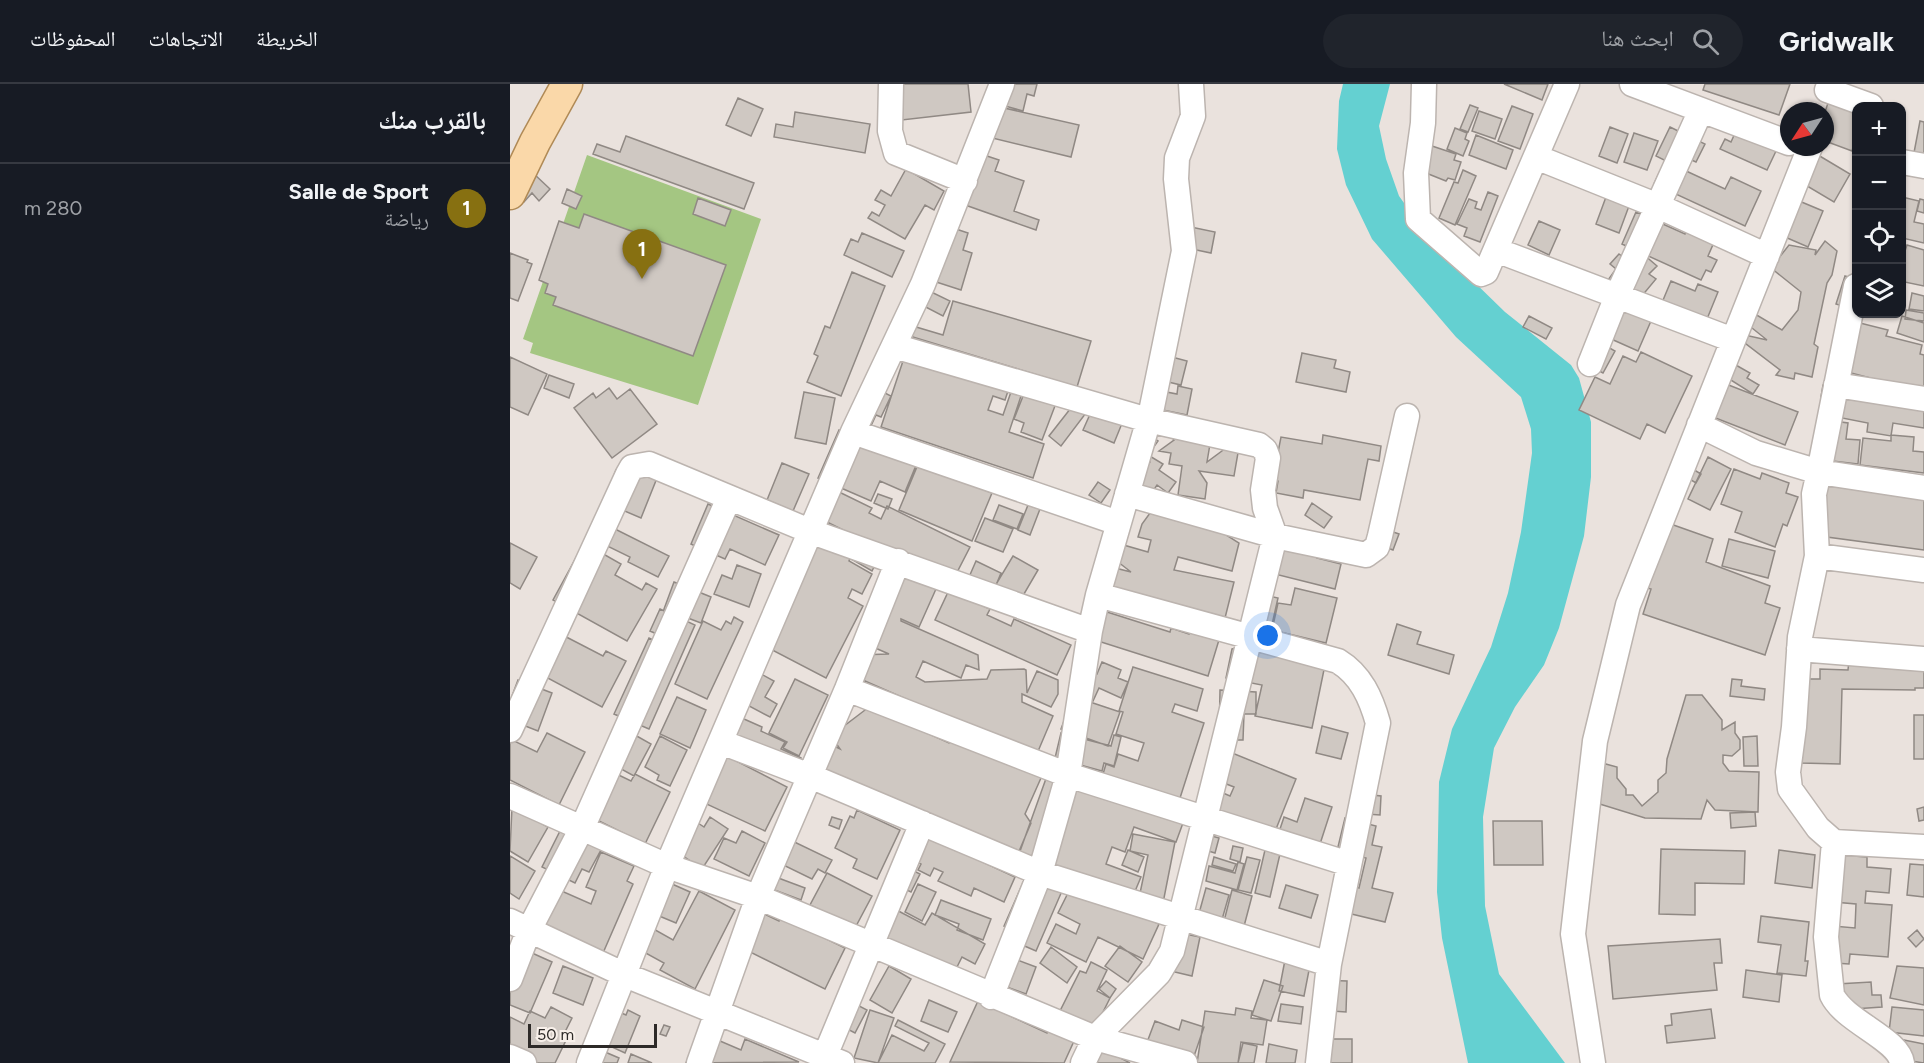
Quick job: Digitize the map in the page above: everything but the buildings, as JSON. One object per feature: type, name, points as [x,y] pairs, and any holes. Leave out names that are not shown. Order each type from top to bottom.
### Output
[{"type":"main road","points":[[510,149],[543,84]]},
{"type":"main road","points":[[510,194],[567,84]]},
{"type":"street","points":[[891,84],[890,131],[896,153],[965,181]]},
{"type":"street","points":[[589,1063],[626,975],[667,866],[854,432],[923,284],[1002,84]]},
{"type":"street","points":[[991,997],[1040,873],[1068,775],[1090,631],[1098,595],[1148,420],[1184,251],[1176,179],[1178,158],[1193,116],[1191,84]]},
{"type":"street","points":[[1424,84],[1423,123],[1416,173],[1418,219],[1475,273],[1481,274],[1486,272],[1496,250],[1567,84]]},
{"type":"street","points":[[1632,84],[1780,139]]},
{"type":"street","points":[[1826,95],[1855,102]]},
{"type":"street","points":[[1590,364],[1617,296],[1701,110]]},
{"type":"street","points":[[1593,1063],[1573,934],[1595,741],[1628,605],[1767,256],[1799,156]]},
{"type":"street","points":[[1536,157],[1658,206],[1767,256]]},
{"type":"street","points":[[1906,163],[1924,166]]},
{"type":"street","points":[[1496,250],[1733,340]]},
{"type":"street","points":[[1852,310],[1814,494],[1817,556],[1799,649],[1794,727],[1788,772],[1790,789],[1818,828],[1834,842],[1924,847]]},
{"type":"street","points":[[894,346],[1148,420],[1259,445],[1266,450],[1268,458],[1263,490],[1265,508],[1275,536],[1172,951],[1164,967],[1095,1038],[1083,1063]]},
{"type":"street","points":[[1836,385],[1924,399]]},
{"type":"street","points":[[1127,494],[1275,536],[1366,555],[1372,552],[1380,536],[1407,416]]},
{"type":"street","points":[[1699,425],[1756,453],[1819,472],[1924,488]]},
{"type":"street","points":[[854,432],[1118,523]]},
{"type":"street","points":[[510,730],[632,467],[650,464],[812,532],[1090,631]]},
{"type":"street","points":[[510,979],[520,926],[583,826],[729,498]]},
{"type":"street","points":[[1817,556],[1924,570]]},
{"type":"street","points":[[699,1063],[758,897],[847,689],[898,561]]},
{"type":"street","points":[[1098,595],[1338,661],[1349,668],[1369,697],[1378,723],[1329,964],[1318,1063]]},
{"type":"street","points":[[1799,649],[1924,659]]},
{"type":"street","points":[[847,689],[1068,775],[1349,864]]},
{"type":"street","points":[[721,742],[810,776],[1040,873],[1181,915],[1329,964]]},
{"type":"street","points":[[510,796],[583,826],[667,866],[758,897],[991,997],[1095,1038],[1185,1063]]},
{"type":"street","points":[[520,926],[626,975],[719,1011],[830,1061],[922,823]]},
{"type":"street","points":[[1834,842],[1826,937],[1832,995],[1836,1004],[1857,1023],[1899,1053],[1902,1063]]},
{"type":"street","points":[[510,1057],[524,1063]]},
{"type":"green space","points":[[587,155],[761,219],[698,405],[530,353],[533,343],[523,339]]},
{"type":"water","points":[[1343,84],[1390,84],[1379,126],[1386,159],[1399,196],[1430,239],[1505,312],[1571,365],[1579,378],[1591,422],[1591,477],[1584,536],[1559,628],[1544,665],[1515,707],[1494,748],[1483,817],[1485,906],[1499,974],[1565,1063],[1468,1063],[1442,938],[1437,892],[1439,782],[1452,729],[1491,647],[1508,593],[1521,532],[1532,453],[1531,429],[1521,397],[1456,337],[1372,239],[1346,185],[1337,149],[1339,101]]},
{"type":"place","name":"Salle de Sport","points":[[642,279]]}]
